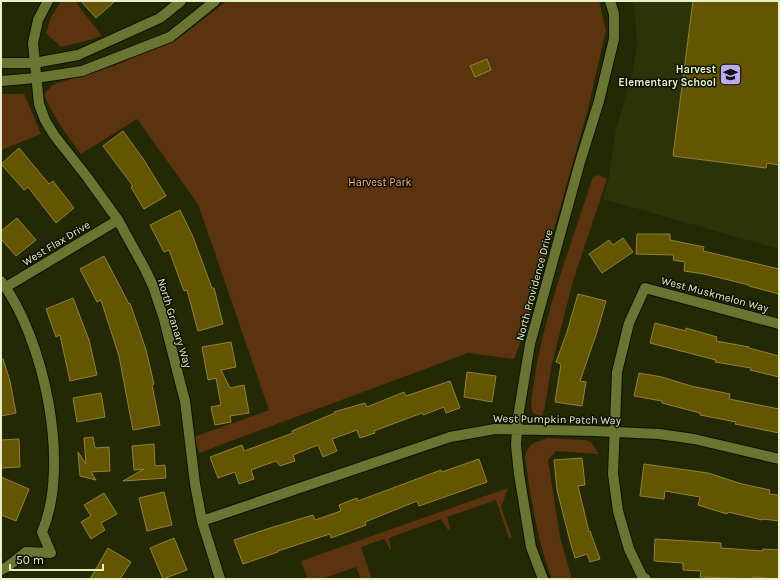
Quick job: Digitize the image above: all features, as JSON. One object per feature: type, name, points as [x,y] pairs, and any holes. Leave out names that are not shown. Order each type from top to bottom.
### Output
[{"type":"street","name":"North Granary Way","points":[[48,1],[38,20],[33,43],[39,104],[54,135],[118,220],[150,280],[169,336],[185,401],[202,521],[220,579]]},
{"type":"street","points":[[1,63],[34,62],[78,55],[160,18],[181,1]]},
{"type":"street","points":[[1,81],[36,78],[82,71],[170,37],[215,1]]},
{"type":"street","name":"North Providence Drive","points":[[543,579],[531,547],[519,474],[516,445],[518,417],[530,344],[580,162],[599,101],[614,39],[614,14],[610,1]]},
{"type":"street","name":"West Flax Drive","points":[[3,284],[118,220]]},
{"type":"street","points":[[1,570],[26,552],[52,553],[42,532],[48,519],[54,478],[52,428],[45,383],[34,344],[18,306],[3,284]]},
{"type":"street","name":"West Muskmelon Way","points":[[614,431],[617,372],[630,323],[645,288],[779,324]]},
{"type":"street","name":"West Pumpkin Patch Way","points":[[202,521],[450,437],[495,429],[614,431],[659,434],[694,439],[779,459]]},
{"type":"street","points":[[614,431],[613,474],[618,511],[629,549],[642,576],[646,579]]},
{"type":"shaded area","points":[[632,1],[779,1],[779,249],[603,199],[609,178],[615,134],[633,70],[637,44],[635,12]]},
{"type":"green space","points":[[61,1],[75,1],[102,36],[61,47],[46,33],[51,17]]},
{"type":"green space","name":"Harvest Park","points":[[227,1],[599,1],[606,30],[588,109],[527,325],[514,359],[468,353],[199,453],[194,437],[269,410],[198,204],[137,119],[81,154],[61,126],[44,94],[54,84],[114,66],[180,37]]},
{"type":"green space","points":[[1,94],[24,94],[41,134],[1,150]]},
{"type":"green space","points":[[598,175],[607,179],[573,281],[551,368],[545,407],[542,416],[533,413],[531,405],[537,362],[543,335],[558,282],[593,177]]},
{"type":"green space","points":[[548,438],[585,440],[591,442],[599,454],[556,451],[548,460],[560,537],[572,579],[552,579],[538,534],[532,503],[525,457],[526,452],[530,446],[536,442]]},
{"type":"green space","points":[[508,488],[501,507],[512,538],[509,538],[496,500],[447,517],[450,528],[448,530],[441,519],[389,538],[390,550],[384,539],[361,547],[372,579],[361,579],[356,567],[321,579],[308,579],[301,561]]},
{"type":"building","points":[[81,1],[115,1],[96,18]]},
{"type":"building","name":"Harvest Elementary School","points":[[693,1],[779,1],[779,165],[767,163],[766,168],[673,156]]},
{"type":"building","points":[[487,59],[491,70],[475,77],[470,66]]},
{"type":"building","points":[[123,131],[144,160],[166,196],[144,209],[131,187],[133,186],[103,146]]},
{"type":"building","points":[[19,148],[49,184],[53,181],[74,208],[56,223],[28,187],[24,190],[1,164]]},
{"type":"building","points":[[180,210],[193,237],[212,288],[214,288],[223,324],[198,331],[187,290],[184,291],[169,250],[164,252],[150,225]]},
{"type":"building","points":[[17,218],[36,240],[16,256],[1,239],[1,231]]},
{"type":"building","points":[[637,234],[670,234],[670,240],[704,247],[703,251],[779,269],[779,294],[704,274],[684,271],[685,262],[673,260],[674,255],[636,254]]},
{"type":"building","points":[[623,238],[633,252],[602,273],[589,254],[609,240],[613,245]]},
{"type":"building","points":[[104,256],[129,304],[130,303],[146,350],[154,384],[152,385],[160,425],[133,430],[119,356],[101,300],[97,302],[80,269]]},
{"type":"building","points":[[578,294],[606,301],[580,381],[586,382],[582,406],[555,402],[561,364],[556,362],[567,332]]},
{"type":"building","points":[[73,298],[89,340],[97,375],[70,381],[60,335],[56,337],[46,309]]},
{"type":"building","points":[[655,323],[686,331],[686,328],[717,337],[716,341],[749,347],[779,356],[779,377],[750,370],[751,368],[715,362],[716,360],[650,343]]},
{"type":"building","points":[[231,342],[236,367],[221,370],[230,388],[244,385],[249,413],[230,416],[231,422],[215,425],[211,407],[221,405],[216,378],[208,380],[202,347]]},
{"type":"building","points":[[1,359],[3,359],[10,381],[16,413],[1,416]]},
{"type":"building","points":[[467,372],[496,376],[492,402],[464,397]]},
{"type":"building","points":[[639,373],[662,377],[691,386],[730,394],[729,399],[779,409],[779,433],[735,424],[736,422],[700,415],[700,413],[662,403],[662,401],[634,396]]},
{"type":"building","points":[[450,381],[460,408],[446,413],[444,407],[423,415],[422,413],[374,431],[375,433],[360,438],[357,430],[332,439],[337,451],[323,457],[318,445],[293,455],[295,461],[280,466],[276,461],[251,470],[254,479],[239,484],[235,472],[218,478],[210,457],[242,445],[244,451],[293,433],[292,431],[335,413],[334,412],[365,403],[367,407],[404,392],[406,396]]},
{"type":"building","points":[[101,393],[105,417],[77,422],[73,398]]},
{"type":"building","points":[[93,437],[95,448],[109,447],[110,471],[91,472],[96,480],[80,476],[78,452],[86,464],[84,438]]},
{"type":"building","points":[[19,439],[20,467],[1,468],[1,440]]},
{"type":"building","points":[[154,444],[155,466],[165,465],[166,478],[123,481],[144,469],[134,470],[132,446]]},
{"type":"building","points":[[582,458],[585,485],[578,486],[589,532],[590,531],[600,559],[590,562],[587,554],[575,558],[557,490],[554,460]]},
{"type":"building","points":[[479,459],[487,482],[419,506],[417,501],[365,522],[366,525],[331,538],[330,534],[243,564],[234,540],[313,515],[315,520],[341,511],[339,505],[357,498],[358,501],[441,470],[442,472]]},
{"type":"building","points":[[644,464],[708,473],[742,484],[770,490],[769,494],[779,495],[779,521],[762,520],[728,512],[727,514],[698,505],[700,497],[665,491],[664,499],[640,496]]},
{"type":"building","points":[[1,477],[29,489],[16,521],[1,515]]},
{"type":"building","points":[[164,492],[172,525],[147,531],[139,498]]},
{"type":"building","points":[[104,493],[117,514],[101,523],[105,530],[91,539],[81,522],[91,516],[84,505]]},
{"type":"building","points":[[174,538],[187,570],[163,579],[150,548]]},
{"type":"building","points":[[655,539],[721,543],[721,548],[763,551],[763,549],[779,550],[779,579],[753,577],[753,579],[700,577],[701,571],[683,570],[683,563],[654,561]]},
{"type":"building","points":[[108,548],[131,562],[120,579],[90,579]]},
{"type":"place","name":"Harvest Elementary School","points":[[731,75]]}]
